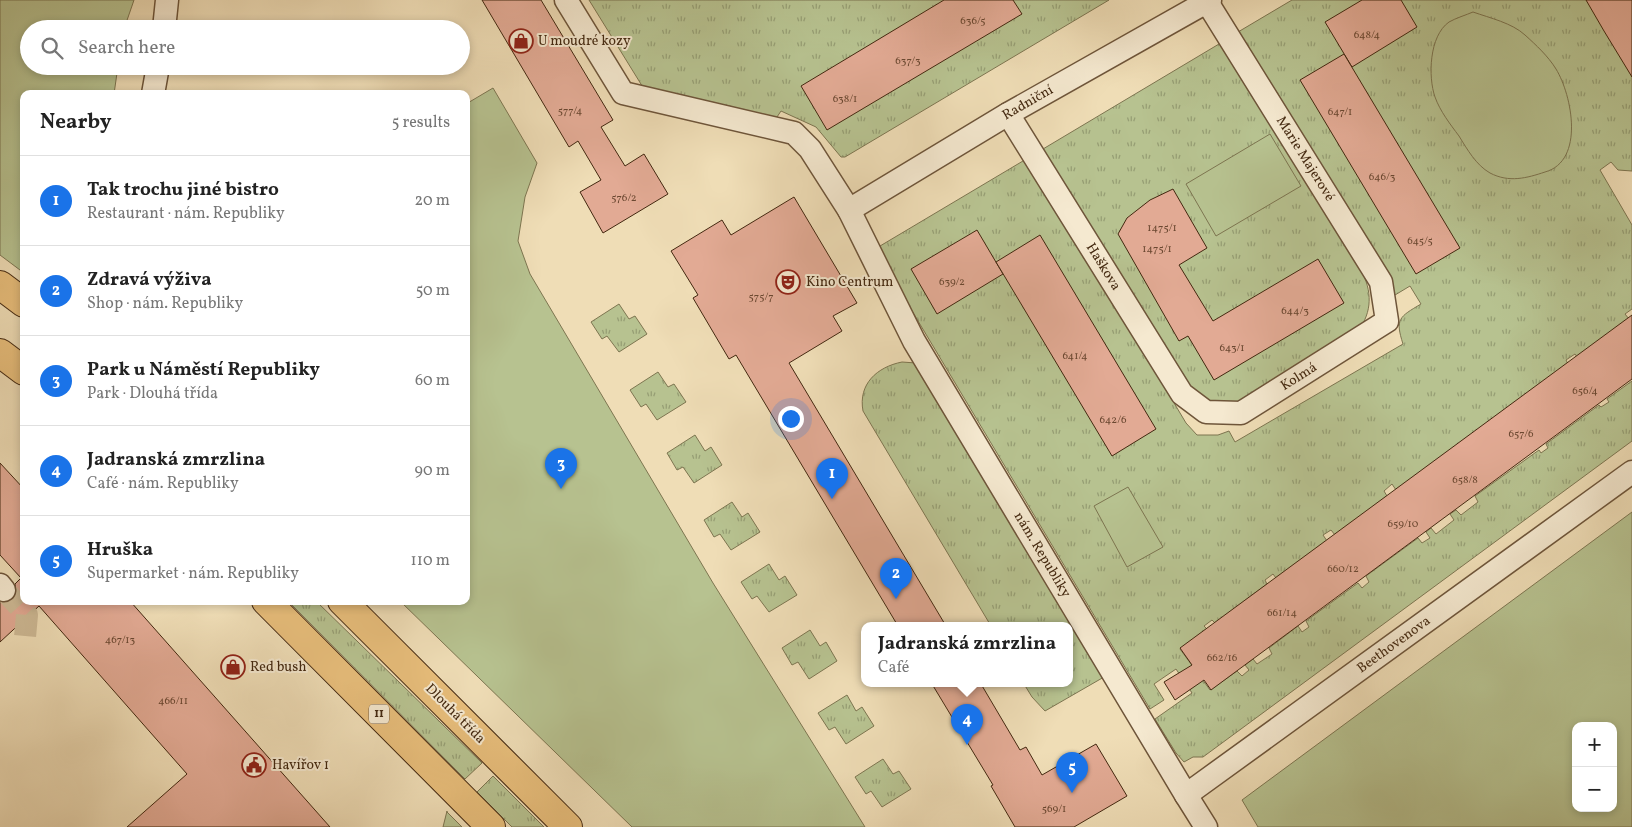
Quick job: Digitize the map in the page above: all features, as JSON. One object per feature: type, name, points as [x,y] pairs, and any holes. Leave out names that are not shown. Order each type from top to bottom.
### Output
[{"type":"main road","points":[[0,285],[20,300]]},
{"type":"main road","points":[[0,353],[20,368]]},
{"type":"main road","name":"11","points":[[270,605],[491,827]]},
{"type":"main road","name":"Dlouhá třída","points":[[346,605],[568,827]]},
{"type":"street","points":[[165,20],[167,0]]},
{"type":"street","name":"nám. Republiky","points":[[566,0],[623,93],[794,133],[810,148],[849,210],[914,340],[1186,794]]},
{"type":"street","name":"Radniční","points":[[849,210],[1008,114],[1209,1]]},
{"type":"street","name":"Marie Majerové","points":[[1209,1],[1381,282],[1386,321]]},
{"type":"street","points":[[154,90],[156,75]]},
{"type":"street","name":"Haškova","points":[[1008,114],[1182,394],[1206,412]]},
{"type":"street","name":"Kolmá","points":[[1206,412],[1241,413],[1386,321]]},
{"type":"street","name":"Beethovenova","points":[[1186,794],[1632,472]]},
{"type":"street","points":[[1186,794],[1206,827]]},
{"type":"green space","points":[[0,0],[134,0],[127,20],[20,20],[20,75],[117,75],[115,90],[20,90],[20,270],[0,255]]},
{"type":"green space","points":[[589,0],[1109,0],[845,157],[841,157],[816,127],[781,111],[775,120],[644,89]]},
{"type":"green space","points":[[1292,0],[1632,0],[1632,171],[1618,170],[1611,162],[1600,170],[1632,225],[1632,309],[1625,314],[1629,319],[1577,357],[1575,354],[1566,360],[1568,364],[1396,490],[1392,484],[1384,491],[1387,496],[1335,535],[1331,530],[1323,535],[1327,541],[1276,578],[1273,574],[1265,580],[1267,584],[1215,623],[1212,620],[1204,626],[1207,629],[1180,649],[1210,690],[1237,671],[1242,676],[1249,670],[1245,665],[1253,659],[1257,664],[1272,654],[1269,648],[1298,626],[1302,632],[1309,627],[1306,621],[1358,583],[1362,588],[1369,582],[1366,576],[1418,538],[1422,543],[1430,538],[1426,532],[1431,528],[1436,534],[1454,520],[1450,514],[1456,510],[1461,515],[1478,502],[1475,496],[1539,450],[1541,453],[1548,448],[1546,444],[1599,405],[1601,407],[1609,402],[1607,399],[1632,381],[1632,441],[1203,757],[1193,757],[1184,762],[1176,753],[1155,719],[1192,693],[1176,669],[1154,684],[1164,700],[1150,709],[875,249],[1028,158],[1186,423],[1197,435],[1218,435],[1229,431],[1235,442],[1403,344],[1399,324],[1408,312],[1421,304],[1410,286],[1395,295],[1238,32]]},
{"type":"green space","points":[[1473,12],[1500,21],[1520,31],[1546,55],[1562,80],[1570,110],[1570,141],[1566,155],[1558,165],[1545,172],[1525,178],[1511,179],[1490,173],[1480,166],[1472,156],[1437,102],[1431,79],[1431,68],[1437,37],[1442,28],[1449,22]]},
{"type":"green space","points":[[1224,41],[1363,274],[1368,290],[1369,305],[1365,320],[1356,333],[1235,403],[1212,403],[1190,391],[1043,149]]},
{"type":"green space","points":[[493,88],[537,163],[525,197],[518,241],[530,274],[713,583],[865,827],[632,827],[404,605],[470,605],[470,102]]},
{"type":"green space","points":[[1270,134],[1301,186],[1216,236],[1186,184]]},
{"type":"green space","points":[[619,304],[629,319],[635,316],[647,334],[619,352],[607,336],[602,339],[591,322]]},
{"type":"green space","points":[[902,362],[916,363],[1071,622],[989,622],[863,411],[863,393],[871,378],[893,364]]},
{"type":"green space","points":[[658,372],[668,387],[674,384],[686,402],[657,420],[646,404],[641,407],[630,390]]},
{"type":"green space","points":[[695,435],[705,451],[711,447],[722,465],[694,483],[683,467],[677,470],[667,453]]},
{"type":"green space","points":[[1128,487],[1163,547],[1127,567],[1094,506]]},
{"type":"green space","points":[[732,502],[742,517],[748,513],[760,532],[731,550],[720,534],[714,537],[704,520]]},
{"type":"green space","points":[[1632,512],[1632,827],[1258,827],[1242,800]]},
{"type":"green space","points":[[769,564],[779,580],[785,576],[797,595],[769,612],[757,596],[752,599],[741,582]]},
{"type":"green space","points":[[292,605],[320,605],[482,763],[465,779]]},
{"type":"green space","points":[[1073,625],[1104,677],[1045,711],[1026,687],[1073,687]]},
{"type":"green space","points":[[810,630],[820,646],[826,642],[837,661],[809,679],[798,662],[792,665],[782,648]]},
{"type":"green space","points":[[847,695],[856,711],[862,707],[874,726],[846,744],[835,727],[829,730],[818,713]]},
{"type":"green space","points":[[883,759],[893,774],[899,771],[911,789],[882,807],[871,791],[866,794],[855,777]]},
{"type":"green space","points":[[493,776],[544,827],[512,827],[477,792]]},
{"type":"green space","points":[[447,812],[462,827],[443,827]]},
{"type":"building","points":[[482,0],[541,0],[613,120],[601,127],[625,166],[644,154],[668,194],[603,233],[580,192],[601,180],[578,141],[569,147]]},
{"type":"building","points":[[944,0],[1013,0],[1022,14],[827,130],[801,86]]},
{"type":"building","points":[[1362,0],[1401,0],[1417,27],[1352,67],[1325,22]]},
{"type":"building","points":[[1586,0],[1632,0],[1632,77],[1604,31]]},
{"type":"building","points":[[1344,54],[1460,248],[1416,274],[1300,80]]},
{"type":"building","points":[[1173,189],[1207,248],[1179,265],[1213,321],[1318,259],[1344,303],[1214,380],[1188,336],[1179,341],[1118,234],[1127,218],[1150,200]]},
{"type":"building","points":[[794,197],[857,303],[833,316],[842,331],[789,363],[944,622],[896,622],[736,355],[729,359],[693,298],[698,295],[671,251],[722,220],[731,235]]},
{"type":"building","points":[[977,230],[1003,274],[937,314],[911,269]]},
{"type":"building","points":[[1040,235],[1156,429],[1112,456],[996,262]]},
{"type":"building","points":[[1632,315],[1632,379],[1211,690],[1204,680],[1175,700],[1164,682],[1192,665],[1180,648]]},
{"type":"building","points":[[0,463],[20,485],[20,577],[0,555]]},
{"type":"building","points":[[20,579],[20,605],[134,605],[330,827],[127,827],[187,774],[39,606],[0,642],[0,602],[13,600],[16,594],[15,584]]},
{"type":"building","points":[[934,687],[983,687],[1020,750],[1026,747],[1042,775],[1096,744],[1127,796],[1074,827],[1015,827],[991,786],[993,785]]},
{"type":"tunnel","points":[[4,590],[27,615],[25,637]]},
{"type":"place","name":"U moudré kozy","points":[[521,41]]},
{"type":"place","name":"Kino Centrum","points":[[788,282]]},
{"type":"place","name":"Park u Náměstí Republiky","points":[[561,489]]},
{"type":"place","name":"Tak trochu jiné bistro","points":[[832,499]]},
{"type":"place","name":"Zdravá výživa","points":[[896,599]]},
{"type":"place","name":"Red bush","points":[[233,667]]},
{"type":"place","name":"Jadranská zmrzlina","points":[[967,745]]},
{"type":"place","name":"Havířov 1","points":[[254,765]]},
{"type":"place","name":"Hruška","points":[[1072,793]]}]
